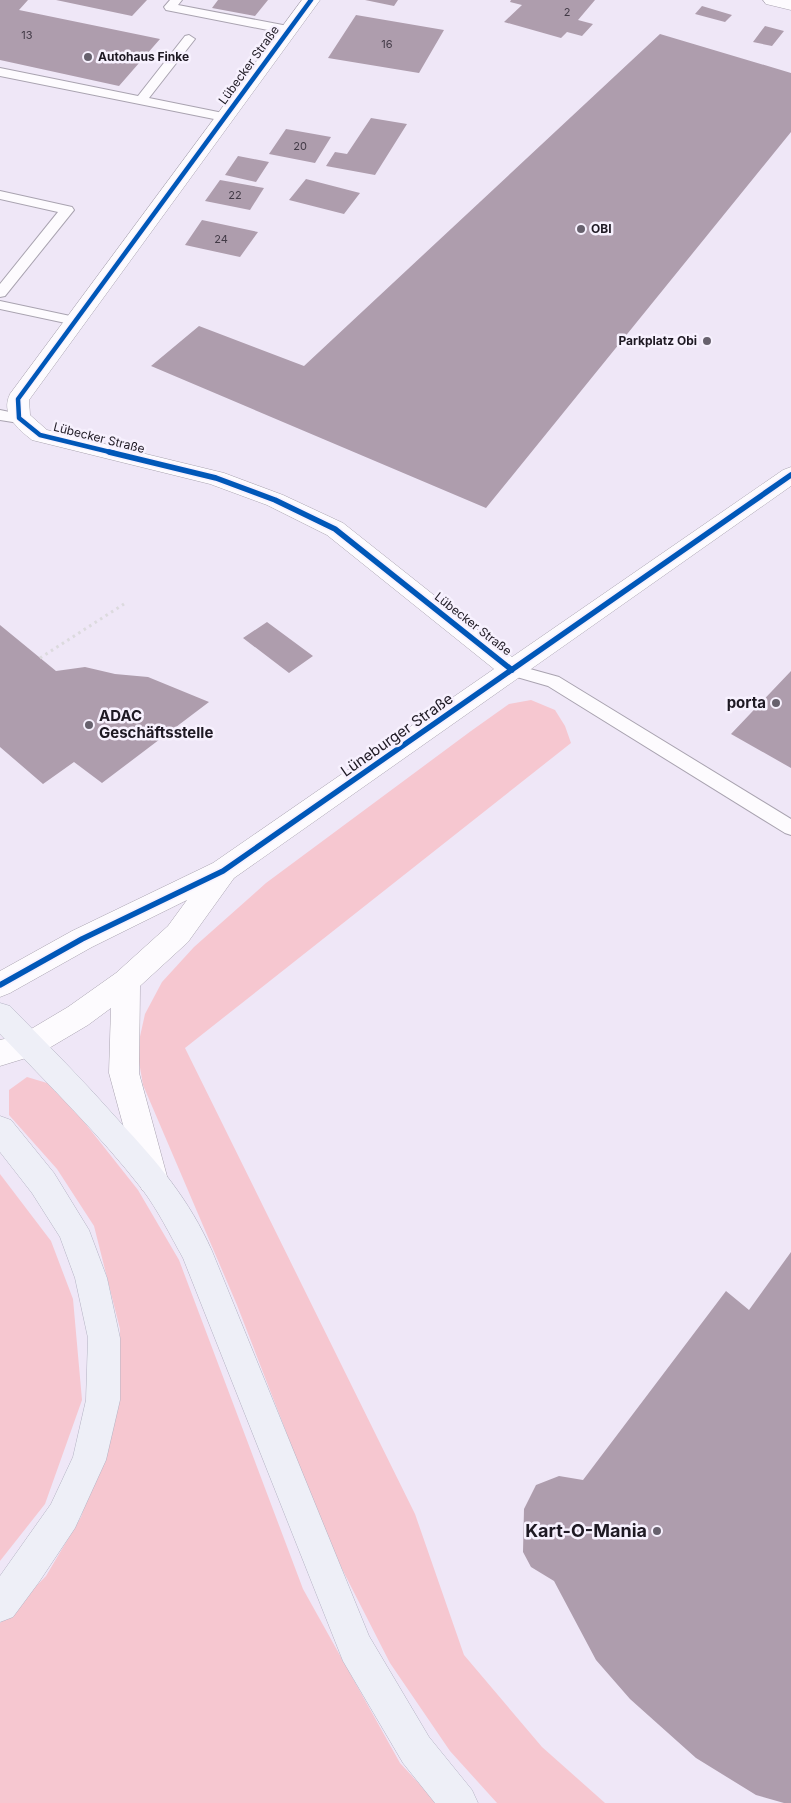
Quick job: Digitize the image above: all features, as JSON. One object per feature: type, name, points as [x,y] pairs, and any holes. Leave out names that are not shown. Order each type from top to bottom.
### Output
[{"type":"main road","points":[[0,1015],[15,1049],[74,1091],[153,1180],[175,1213],[196,1251],[356,1648],[416,1750],[459,1803]]},
{"type":"main road","points":[[0,1129],[43,1184],[73,1230],[91,1278],[104,1338],[103,1400],[90,1460],[63,1516],[27,1570],[0,1604]]},
{"type":"street","name":"Lübecker Straße","points":[[311,0],[75,321],[18,400],[10,417],[40,435],[216,478],[275,500],[335,529],[512,670]]},
{"type":"street","points":[[772,0],[791,5]]},
{"type":"street","name":"Lüneburger Straße","points":[[0,985],[31,966],[136,912],[224,871],[791,475]]},
{"type":"street","name":"Lüneburger Straße","points":[[15,1049],[78,1016],[126,981],[178,934],[224,871]]},
{"type":"street","points":[[126,981],[124,1073],[153,1180]]},
{"type":"lane","points":[[176,0],[170,7],[288,30]]},
{"type":"lane","points":[[141,100],[189,40]]},
{"type":"lane","points":[[0,72],[224,117]]},
{"type":"lane","points":[[0,195],[67,210],[0,293]]},
{"type":"lane","points":[[0,305],[75,321]]},
{"type":"lane","points":[[512,670],[553,681],[791,828]]},
{"type":"path","points":[[40,658],[124,604]]},
{"type":"shaded area","points":[[531,700],[555,710],[565,726],[571,743],[185,1048],[415,1514],[464,1655],[542,1747],[605,1803],[497,1803],[450,1751],[390,1663],[313,1512],[285,1429],[237,1305],[143,1085],[137,1050],[145,1014],[162,982],[194,947],[266,883],[509,704]]},
{"type":"shaded area","points":[[27,1077],[47,1083],[77,1113],[138,1190],[179,1260],[303,1589],[400,1763],[437,1803],[0,1803],[0,1623],[46,1576],[81,1517],[120,1399],[120,1329],[94,1226],[57,1169],[9,1115],[9,1090]]},
{"type":"shaded area","points":[[0,1174],[51,1241],[73,1299],[82,1400],[45,1504],[0,1561]]},
{"type":"building","points":[[0,0],[28,0],[19,10],[160,39],[119,86],[0,60]]},
{"type":"building","points":[[56,0],[147,0],[132,16]]},
{"type":"building","points":[[218,0],[268,0],[255,16],[212,8]]},
{"type":"building","points":[[365,0],[398,0],[394,6]]},
{"type":"building","points":[[511,0],[595,0],[578,20],[593,24],[582,36],[567,32],[561,38],[504,22],[522,5],[510,2]]},
{"type":"building","points":[[702,6],[732,15],[725,22],[695,14]]},
{"type":"building","points":[[356,15],[444,30],[419,73],[328,58]]},
{"type":"building","points":[[765,26],[784,31],[772,46],[753,42]]},
{"type":"building","name":"OBI","points":[[660,34],[791,73],[791,132],[486,508],[151,366],[199,326],[304,366]]},
{"type":"building","points":[[371,118],[407,124],[375,175],[326,166],[335,152],[347,154]]},
{"type":"building","points":[[286,129],[331,137],[315,163],[269,154]]},
{"type":"building","points":[[238,156],[269,162],[256,182],[225,175]]},
{"type":"building","points":[[306,179],[360,193],[344,214],[289,200]]},
{"type":"building","points":[[220,180],[264,188],[250,210],[205,201]]},
{"type":"building","points":[[202,220],[258,232],[240,257],[185,245]]},
{"type":"building","points":[[267,622],[313,656],[289,673],[243,638]]},
{"type":"building","name":"ADAC Geschäftsstelle","points":[[0,625],[56,671],[85,667],[115,674],[148,677],[209,702],[102,783],[74,762],[43,784],[0,747]]},
{"type":"building","name":"porta","points":[[791,671],[791,768],[731,734]]},
{"type":"building","name":"Kart-O-Mania","points":[[791,1252],[791,1803],[784,1803],[756,1795],[696,1758],[630,1699],[596,1660],[554,1581],[531,1567],[523,1552],[524,1509],[536,1485],[559,1476],[583,1480],[726,1291],[749,1310]]},
{"type":"cycle path","points":[[311,0],[18,399],[19,418],[40,435],[216,478],[275,500],[335,529],[512,670]]},
{"type":"cycle path","points":[[0,985],[82,939],[223,871],[791,475]]},
{"type":"place","name":"Autohaus Finke","points":[[88,57]]},
{"type":"place","name":"OBI","points":[[581,229]]},
{"type":"place","name":"Parkplatz Obi","points":[[707,341]]},
{"type":"place","name":"porta","points":[[776,703]]},
{"type":"place","name":"ADAC Geschäftsstelle","points":[[89,725]]},
{"type":"place","name":"Kart-O-Mania","points":[[657,1531]]}]
